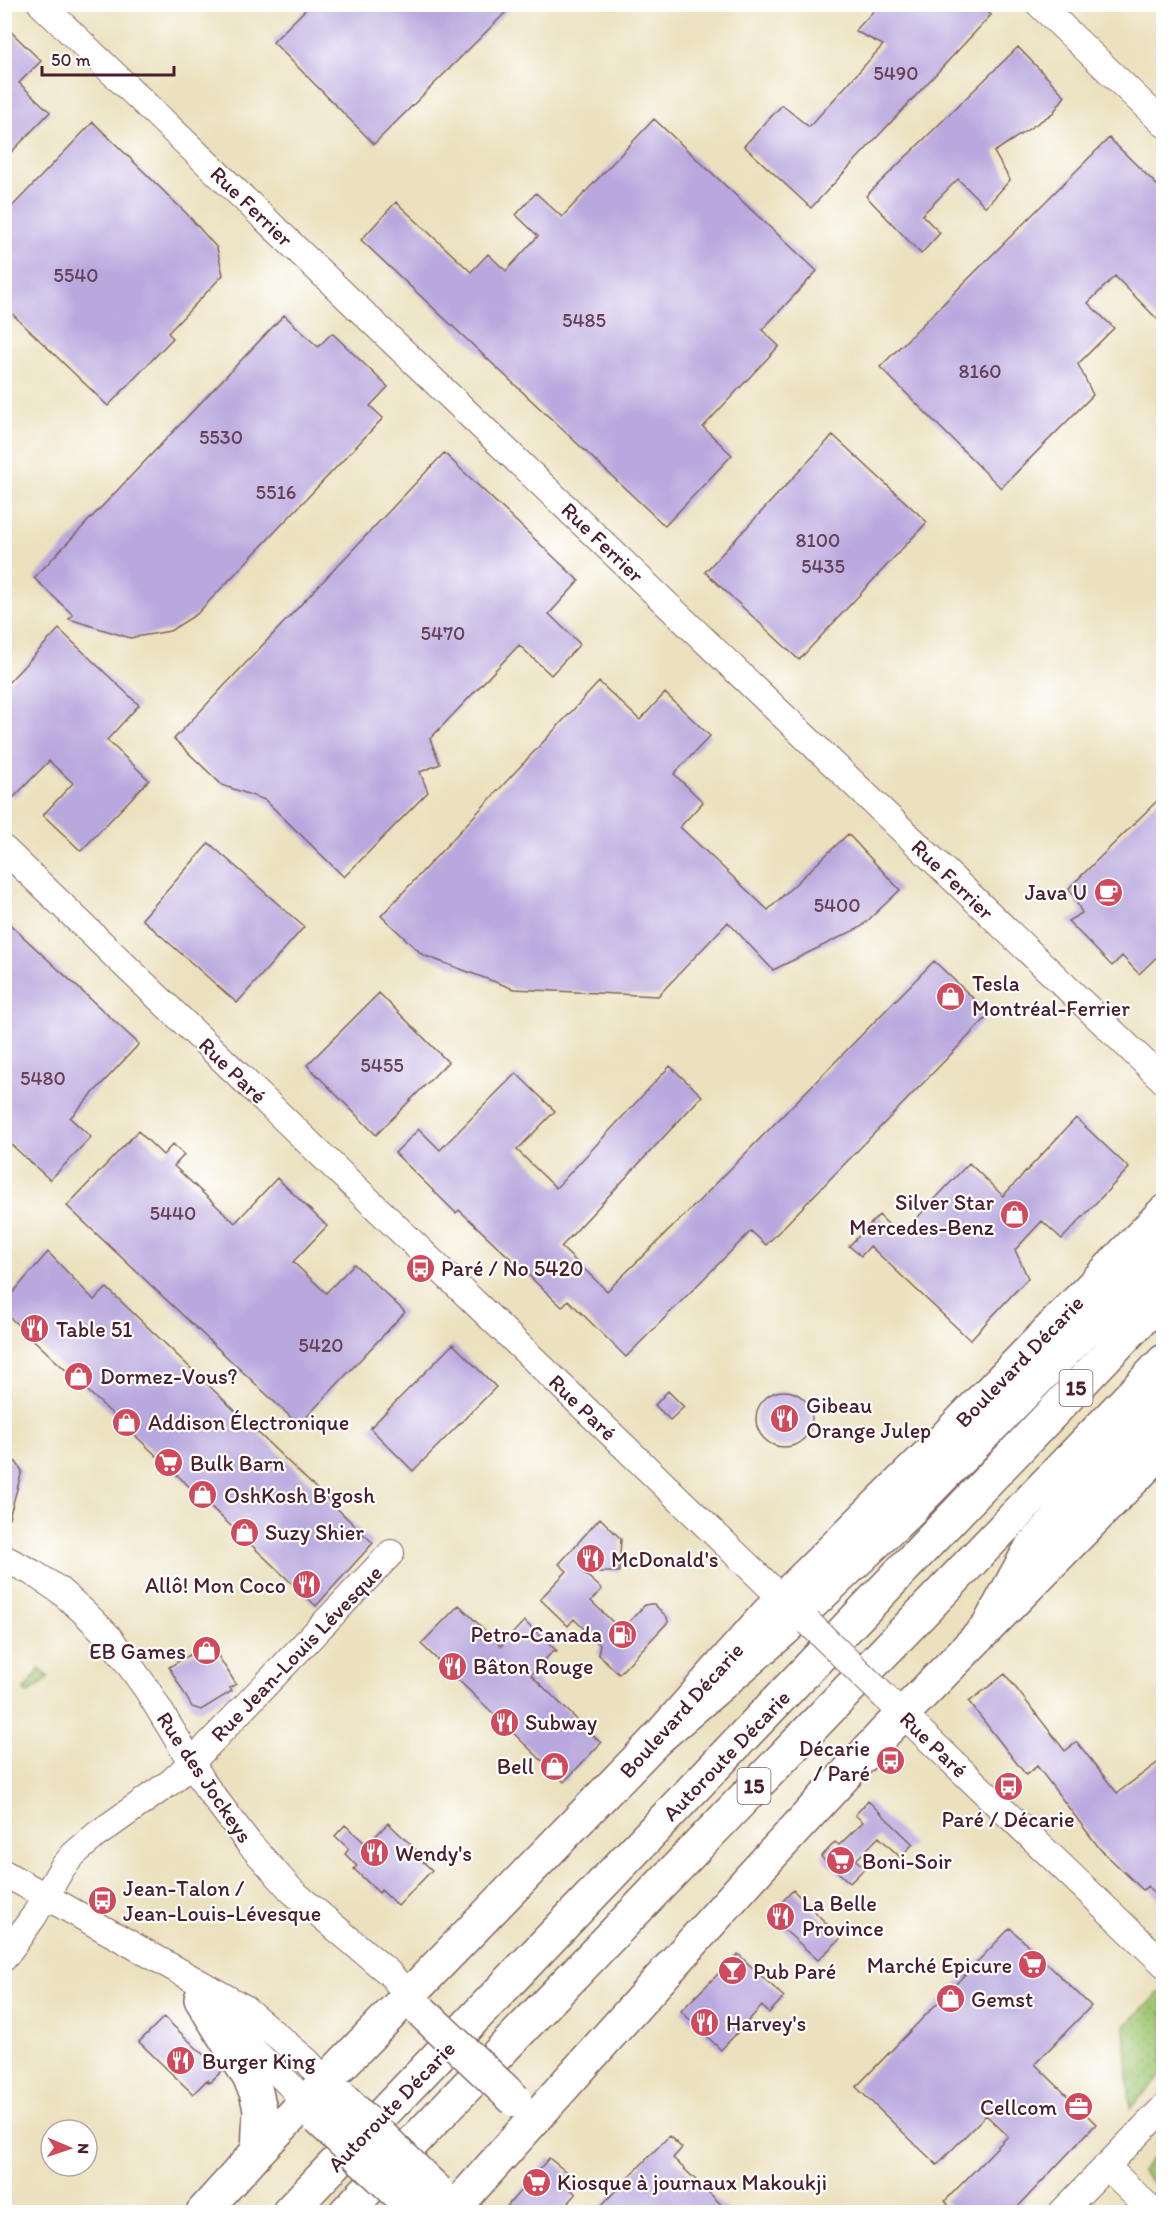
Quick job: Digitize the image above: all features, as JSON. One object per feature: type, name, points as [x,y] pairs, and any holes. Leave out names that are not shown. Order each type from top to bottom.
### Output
[{"type":"main road","name":"Boulevard Décarie","points":[[203,2212],[258,2151],[322,2100],[415,2004],[657,1740],[797,1612],[932,1451],[1164,1212]]},
{"type":"main road","points":[[797,1612],[909,1511],[1164,1250]]},
{"type":"main road","name":"Autoroute Décarie","points":[[289,2212],[1164,1296]]},
{"type":"main road","name":"Autoroute Décarie","points":[[346,2212],[1164,1361]]},
{"type":"main road","points":[[990,1623],[1031,1548],[1164,1405]]},
{"type":"main road","points":[[322,2100],[444,2207],[525,2109],[752,1876],[894,1706],[990,1623],[1048,1568],[1164,1448]]},
{"type":"main road","points":[[201,1999],[256,2092],[260,2109],[258,2151]]},
{"type":"main road","points":[[415,2004],[525,2109]]},
{"type":"street","name":"Rue Ferrier","points":[[41,4],[1164,1081]]},
{"type":"street","points":[[1039,4],[1164,124]]},
{"type":"street","name":"Rue Paré","points":[[4,849],[1164,1964]]},
{"type":"street","name":"Rue Jean-Louis Lévesque","points":[[4,1958],[65,1864],[80,1848],[172,1781],[391,1553]]},
{"type":"street","name":"Rue des Jockeys","points":[[4,1558],[59,1590],[109,1637],[146,1688],[207,1788],[248,1842],[281,1880],[389,1973],[415,2004]]},
{"type":"street","points":[[4,1873],[243,2007],[307,2061],[322,2100]]},
{"type":"street","points":[[163,1962],[288,2084],[322,2100]]},
{"type":"street","points":[[1062,2212],[1164,2107]]},
{"type":"street","points":[[1106,2166],[1154,2212]]},
{"type":"green space","points":[[40,1669],[49,1678],[28,1694],[24,1690]]},
{"type":"green space","points":[[1163,1989],[1163,2074],[1130,2108],[1125,2026]]},
{"type":"green space","points":[[1163,2147],[1163,2193],[1141,2171]]},
{"type":"building","points":[[311,4],[514,4],[374,144],[273,42]]},
{"type":"building","points":[[880,4],[980,4],[991,15],[811,208],[744,146],[782,105],[809,127],[883,45],[855,31]]},
{"type":"building","points":[[4,25],[41,61],[19,83],[50,112],[4,160]]},
{"type":"building","points":[[1018,47],[1065,96],[1053,113],[994,152],[1010,180],[986,207],[958,179],[922,215],[940,233],[921,254],[866,196]]},
{"type":"building","points":[[654,119],[817,271],[762,330],[779,346],[703,427],[732,455],[665,526],[361,240],[396,202],[471,272],[488,254],[506,271],[538,236],[516,215],[536,193],[562,217]]},
{"type":"building","points":[[93,122],[187,214],[217,248],[223,275],[168,333],[173,338],[108,406],[4,306],[4,215]]},
{"type":"building","points":[[1109,138],[1164,192],[1164,312],[1157,319],[1115,276],[1088,303],[1114,328],[1078,364],[1093,395],[1001,488],[880,367]]},
{"type":"building","points":[[284,315],[318,347],[332,333],[388,387],[370,406],[383,418],[197,614],[170,631],[130,638],[69,619],[73,615],[34,578]]},
{"type":"building","points":[[833,435],[927,522],[799,660],[705,572]]},
{"type":"building","points":[[444,453],[579,581],[549,614],[580,644],[551,675],[519,645],[430,739],[440,764],[420,772],[428,792],[344,877],[265,800],[222,785],[174,739]]},
{"type":"building","points":[[59,629],[139,705],[107,740],[149,780],[81,851],[43,815],[73,783],[49,761],[14,797],[4,788],[4,687]]},
{"type":"building","points":[[599,682],[640,720],[665,693],[710,736],[674,774],[703,802],[680,827],[768,910],[848,834],[900,890],[861,927],[773,970],[728,922],[658,996],[514,989],[423,955],[381,916]]},
{"type":"building","points":[[1164,794],[1164,950],[1139,974],[1122,956],[1112,966],[1068,921],[1082,913],[1069,888]]},
{"type":"building","points":[[209,843],[304,927],[237,1003],[142,919]]},
{"type":"building","points":[[4,919],[139,1044],[70,1118],[91,1137],[50,1180],[4,1138]]},
{"type":"building","points":[[934,961],[990,1014],[766,1245],[751,1231],[626,1357],[568,1300],[562,1307],[459,1210],[456,1213],[395,1153],[419,1129],[440,1150],[516,1073],[555,1111],[517,1150],[556,1188],[670,1066],[702,1096],[561,1247],[607,1291],[695,1205]]},
{"type":"building","points":[[379,993],[448,1062],[376,1135],[307,1065]]},
{"type":"building","points":[[1076,1118],[1129,1168],[1062,1239],[1042,1221],[1015,1250],[1028,1278],[970,1340],[870,1246],[861,1256],[849,1246],[879,1215],[900,1236],[969,1163],[1003,1196]]},
{"type":"building","points":[[138,1131],[163,1155],[173,1144],[184,1155],[174,1166],[235,1223],[277,1178],[327,1226],[293,1262],[326,1293],[354,1264],[405,1312],[299,1425],[67,1206]]},
{"type":"building","points":[[48,1252],[94,1300],[107,1288],[373,1543],[316,1606],[4,1312],[4,1303]]},
{"type":"building","points":[[453,1344],[496,1387],[413,1471],[370,1428]]},
{"type":"building","points":[[668,1391],[684,1407],[670,1420],[655,1405]]},
{"type":"building","name":"Gibeau Orange Julep","points":[[784,1391],[795,1393],[804,1399],[810,1408],[812,1419],[810,1430],[804,1439],[795,1445],[784,1447],[773,1445],[764,1439],[758,1430],[756,1419],[758,1408],[764,1399],[773,1393]]},
{"type":"building","points":[[4,1458],[16,1462],[22,1471],[9,1518],[4,1517]]},
{"type":"building","points":[[600,1518],[621,1539],[619,1572],[583,1572],[602,1589],[591,1601],[621,1630],[645,1605],[650,1604],[654,1604],[667,1617],[668,1622],[619,1674],[598,1654],[600,1645],[574,1619],[568,1626],[540,1599],[567,1571],[559,1564]]},
{"type":"building","points":[[459,1605],[501,1646],[524,1621],[557,1651],[553,1651],[531,1675],[601,1743],[564,1782],[421,1644]]},
{"type":"building","points":[[210,1643],[236,1684],[230,1688],[232,1691],[201,1710],[192,1707],[169,1667]]},
{"type":"building","points":[[1005,1674],[1065,1751],[1077,1742],[1117,1793],[1164,1758],[1164,1905],[1148,1886],[1143,1890],[1100,1849],[1037,1766],[1026,1775],[969,1702]]},
{"type":"building","points":[[868,1801],[913,1844],[900,1857],[879,1837],[856,1860],[865,1868],[850,1883],[821,1857],[835,1842],[839,1845],[863,1822],[855,1815]]},
{"type":"building","points":[[388,1823],[423,1856],[420,1859],[432,1870],[398,1906],[381,1890],[379,1893],[354,1869],[357,1866],[345,1854],[349,1849],[335,1836],[345,1825],[367,1845]]},
{"type":"building","points":[[793,1890],[841,1938],[818,1960],[769,1916]]},
{"type":"building","points":[[1010,1928],[1091,2006],[1035,2064],[1096,2124],[1013,2212],[940,2212],[948,2204],[945,2201],[1008,2136],[986,2115],[937,2165],[856,2087]]},
{"type":"building","points":[[738,1954],[784,1997],[769,2013],[762,2006],[721,2050],[681,2011]]},
{"type":"building","points":[[164,2017],[207,2058],[211,2054],[223,2070],[209,2083],[207,2080],[193,2094],[139,2042]]},
{"type":"building","points":[[669,2136],[682,2148],[673,2158],[729,2212],[595,2212]]},
{"type":"building","points":[[549,2158],[575,2179],[568,2187],[576,2194],[561,2212],[502,2212]]},
{"type":"place","name":"Java U","points":[[1108,892]]},
{"type":"place","name":"Tesla Montréal-Ferrier","points":[[951,996]]},
{"type":"place","name":"Silver Star Mercedes-Benz","points":[[1015,1215]]},
{"type":"place","name":"Paré / No 5420","points":[[420,1268]]},
{"type":"place","name":"Table 51","points":[[35,1329]]},
{"type":"place","name":"Dormez-Vous?","points":[[79,1376]]},
{"type":"place","name":"Gibeau Orange Julep","points":[[785,1418]]},
{"type":"place","name":"Addison Électronique","points":[[127,1422]]},
{"type":"place","name":"Bulk Barn","points":[[169,1463]]},
{"type":"place","name":"OshKosh B'gosh","points":[[203,1495]]},
{"type":"place","name":"Suzy Shier","points":[[244,1532]]},
{"type":"place","name":"McDonald's","points":[[590,1559]]},
{"type":"place","name":"Allô! Mon Coco","points":[[307,1585]]},
{"type":"place","name":"Petro-Canada","points":[[623,1634]]},
{"type":"place","name":"EB Games","points":[[207,1651]]},
{"type":"place","name":"Bâton Rouge","points":[[452,1666]]},
{"type":"place","name":"Subway","points":[[504,1722]]},
{"type":"place","name":"Décarie / Paré","points":[[891,1761]]},
{"type":"place","name":"Bell","points":[[555,1766]]},
{"type":"place","name":"Paré / Décarie","points":[[1008,1787]]},
{"type":"place","name":"Wendy's","points":[[374,1853]]},
{"type":"place","name":"Boni-Soir","points":[[841,1861]]},
{"type":"place","name":"Jean-Talon / Jean-Louis-Lévesque","points":[[102,1901]]},
{"type":"place","name":"La Belle Province","points":[[781,1916]]},
{"type":"place","name":"Marché Epicure","points":[[1033,1965]]},
{"type":"place","name":"Pub Paré","points":[[732,1971]]},
{"type":"place","name":"Gemst","points":[[950,1999]]},
{"type":"place","name":"Harvey's","points":[[705,2023]]},
{"type":"place","name":"Burger King","points":[[181,2061]]},
{"type":"place","name":"Cellcom","points":[[1078,2107]]},
{"type":"place","name":"Kiosque à journaux Makoukji","points":[[536,2182]]}]
